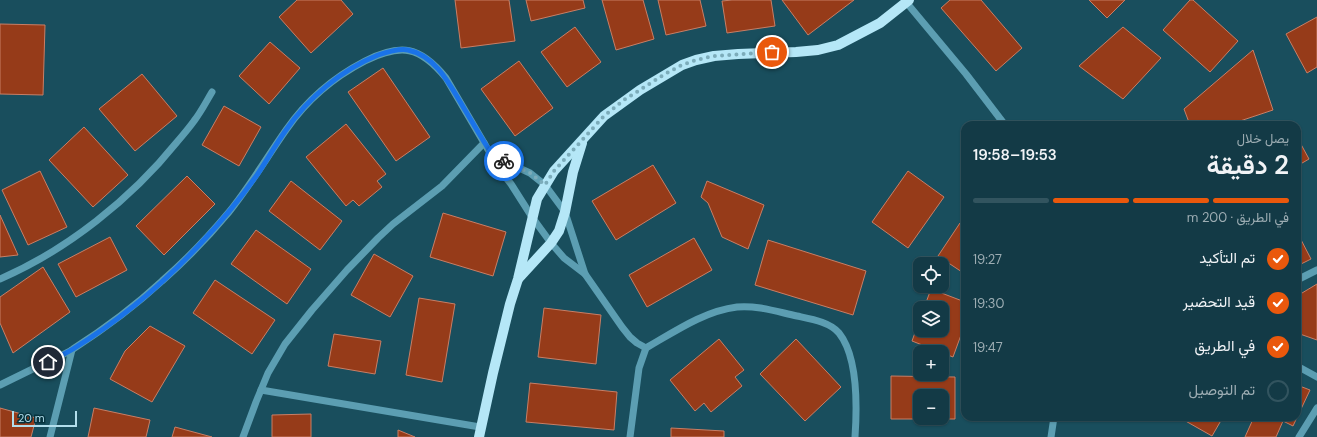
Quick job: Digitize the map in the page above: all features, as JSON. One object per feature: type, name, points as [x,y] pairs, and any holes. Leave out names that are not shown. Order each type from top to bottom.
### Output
[{"type":"main road","points":[[480,432],[510,304],[518,279],[537,199],[554,171],[604,116],[640,90],[682,65],[714,56],[796,52],[818,50],[838,45],[880,23],[907,1]]},
{"type":"main road","points":[[518,279],[551,243],[559,231],[565,212],[573,172],[583,139]]},
{"type":"street","points":[[907,1],[1002,121]]},
{"type":"street","points":[[0,385],[72,350],[120,316],[162,282],[201,244],[229,211],[257,175],[287,129],[308,104],[324,88],[352,68],[388,51],[408,49],[422,55],[434,63],[446,78],[500,170],[511,184],[532,217],[564,258],[585,274]]},
{"type":"street","points":[[0,279],[32,265],[56,250],[132,192],[165,158],[194,121],[212,92]]},
{"type":"street","points":[[243,437],[268,373],[285,344],[312,310],[347,270],[393,224],[442,186],[484,144]]},
{"type":"street","points":[[493,156],[530,173],[545,185],[565,212],[585,274],[630,337],[646,348]]},
{"type":"street","points":[[1301,278],[1317,270]]},
{"type":"street","points":[[630,437],[639,368],[646,348],[697,320],[720,311],[738,307],[752,307],[771,310],[807,318],[829,325],[840,334],[851,362],[856,391],[857,415],[855,437]]},
{"type":"street","points":[[50,437],[72,350]]},
{"type":"street","points":[[1301,368],[1317,377]]},
{"type":"street","points":[[261,390],[480,432]]},
{"type":"street","points":[[1299,437],[1317,408]]},
{"type":"street","points":[[1051,437],[1053,421]]},
{"type":"building","points":[[297,0],[341,0],[353,14],[311,53],[279,17]]},
{"type":"building","points":[[455,0],[509,0],[515,41],[461,48]]},
{"type":"building","points":[[526,0],[583,0],[585,8],[531,21]]},
{"type":"building","points":[[602,0],[643,0],[654,39],[616,50]]},
{"type":"building","points":[[658,0],[700,0],[706,26],[666,35]]},
{"type":"building","points":[[771,0],[775,26],[727,33],[722,1]]},
{"type":"building","points":[[782,0],[854,0],[808,35]]},
{"type":"building","points":[[950,0],[981,0],[1022,48],[996,71],[941,8]]},
{"type":"building","points":[[1089,0],[1125,0],[1107,18]]},
{"type":"building","points":[[1190,0],[1193,0],[1238,41],[1210,72],[1163,30]]},
{"type":"building","points":[[1317,17],[1317,67],[1307,73],[1286,34]]},
{"type":"building","points":[[0,24],[45,25],[43,95],[0,94]]},
{"type":"building","points":[[575,27],[601,62],[567,87],[541,52]]},
{"type":"building","points":[[1123,27],[1161,58],[1123,99],[1079,66]]},
{"type":"building","points":[[270,42],[300,68],[269,104],[239,76]]},
{"type":"building","points":[[1253,50],[1273,110],[1240,121],[1188,121],[1184,109]]},
{"type":"building","points":[[519,61],[553,108],[515,136],[481,89]]},
{"type":"building","points":[[383,68],[430,137],[396,161],[348,92]]},
{"type":"building","points":[[142,74],[177,116],[135,151],[99,109]]},
{"type":"building","points":[[224,106],[261,127],[239,166],[202,145]]},
{"type":"building","points":[[346,124],[386,174],[377,181],[382,187],[359,206],[353,200],[346,206],[306,157]]},
{"type":"building","points":[[84,127],[128,175],[93,207],[49,160]]},
{"type":"building","points":[[1301,144],[1309,159],[1301,164]]},
{"type":"building","points":[[653,165],[676,203],[616,240],[592,201]]},
{"type":"building","points":[[40,171],[67,227],[28,245],[2,190]]},
{"type":"building","points":[[908,171],[944,197],[908,248],[872,222]]},
{"type":"building","points":[[187,176],[215,204],[164,255],[136,226]]},
{"type":"building","points":[[291,181],[342,221],[320,250],[269,211]]},
{"type":"building","points":[[707,181],[764,205],[748,249],[722,237],[708,203],[701,197]]},
{"type":"building","points":[[443,213],[506,232],[493,276],[430,257]]},
{"type":"building","points":[[0,215],[18,255],[0,257]]},
{"type":"building","points":[[961,224],[961,271],[949,263],[949,257],[938,256]]},
{"type":"building","points":[[256,230],[311,269],[287,304],[231,264]]},
{"type":"building","points":[[110,237],[127,270],[76,297],[58,264]]},
{"type":"building","points":[[694,238],[712,270],[647,307],[629,275]]},
{"type":"building","points":[[768,240],[866,271],[853,315],[755,285]]},
{"type":"building","points":[[1301,240],[1311,259],[1301,264]]},
{"type":"building","points":[[374,254],[413,276],[390,317],[351,295]]},
{"type":"building","points":[[43,267],[70,312],[13,353],[0,323],[0,297]]},
{"type":"building","points":[[215,280],[275,320],[252,354],[193,313]]},
{"type":"building","points":[[1317,284],[1317,340],[1301,334],[1301,294]]},
{"type":"building","points":[[930,293],[941,293],[961,300],[961,335],[953,357],[949,355],[949,345],[922,345],[912,341],[913,337],[949,337],[949,301],[927,301]]},
{"type":"building","points":[[419,298],[455,304],[442,382],[406,375]]},
{"type":"building","points":[[544,308],[601,315],[596,364],[538,357]]},
{"type":"building","points":[[150,326],[185,346],[152,402],[110,379],[125,351]]},
{"type":"building","points":[[334,334],[381,341],[375,374],[328,366]]},
{"type":"building","points":[[719,339],[744,370],[735,377],[742,386],[711,412],[704,403],[695,411],[670,380]]},
{"type":"building","points":[[796,339],[841,387],[805,421],[760,374]]},
{"type":"building","points":[[891,376],[913,376],[913,381],[949,381],[949,377],[955,377],[955,419],[949,419],[949,389],[913,389],[913,419],[891,419]]},
{"type":"building","points":[[530,383],[617,392],[614,430],[526,422]]},
{"type":"building","points":[[1301,387],[1310,390],[1301,409]]},
{"type":"building","points":[[0,408],[36,418],[31,437],[0,437]]},
{"type":"building","points":[[94,408],[150,420],[146,437],[88,437]]},
{"type":"building","points":[[311,414],[311,437],[272,437],[272,415]]},
{"type":"building","points":[[1186,421],[1221,421],[1212,436]]},
{"type":"building","points":[[1252,421],[1283,421],[1276,437],[1245,437]]},
{"type":"building","points":[[1283,421],[1295,421],[1293,426]]},
{"type":"building","points":[[175,427],[212,437],[172,437]]},
{"type":"building","points":[[671,428],[724,431],[724,437],[671,437]]},
{"type":"building","points":[[398,430],[415,437],[398,437]]},
{"type":"way so far","points":[[504,161],[530,173],[545,185],[554,171],[604,116],[624,100],[665,74],[682,65],[714,56],[772,52]]},
{"type":"route","points":[[48,362],[72,350],[120,316],[162,282],[201,244],[229,211],[257,175],[287,129],[308,104],[324,88],[352,68],[371,58],[388,51],[408,49],[422,55],[434,63],[446,78],[484,144],[493,156],[504,161]]}]
